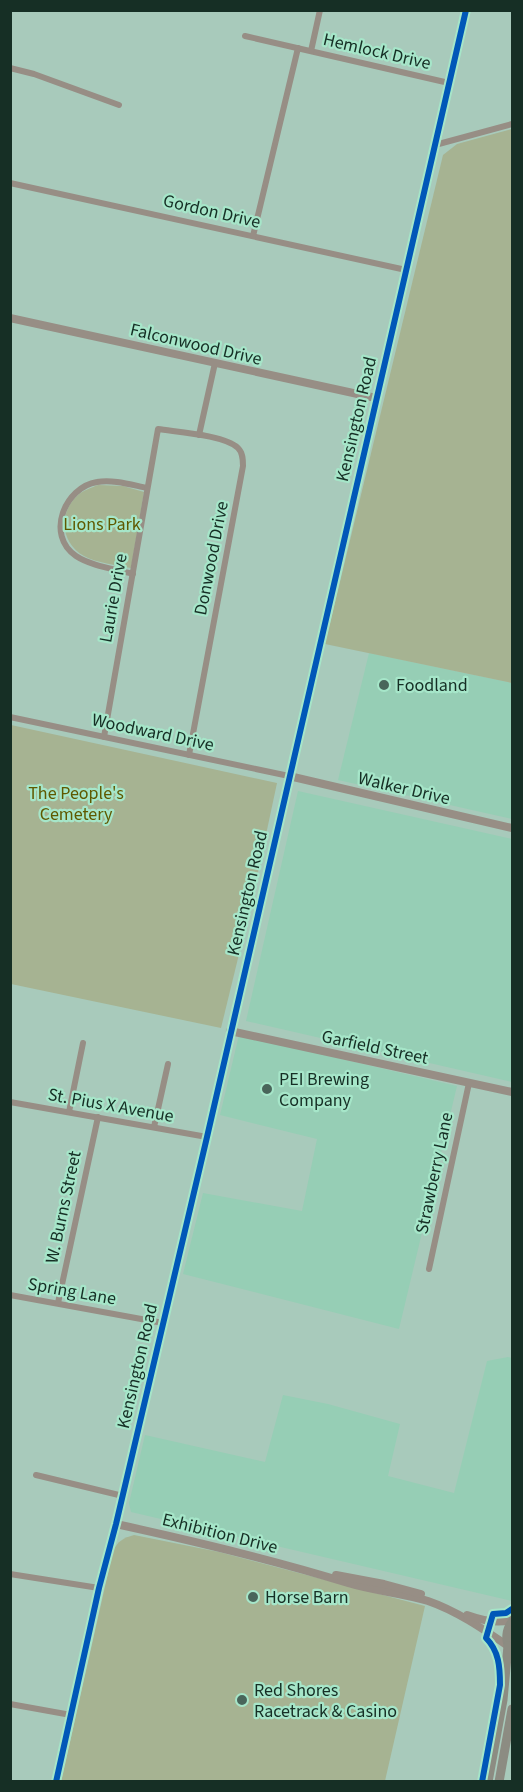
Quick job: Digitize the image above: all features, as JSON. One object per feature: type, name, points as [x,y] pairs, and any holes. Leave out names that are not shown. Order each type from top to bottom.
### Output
[{"type":"highway","points":[[488,1782],[510,1650],[507,1632],[513,1620]]},
{"type":"highway","points":[[499,1782],[513,1709]]},
{"type":"street","points":[[311,51],[320,10]]},
{"type":"street","name":"Kensington Road","points":[[56,1782],[99,1588],[123,1496],[207,1137],[466,10]]},
{"type":"street","name":"Hemlock Drive","points":[[245,36],[449,84]]},
{"type":"street","points":[[253,236],[298,48]]},
{"type":"street","points":[[10,68],[34,74],[119,105]]},
{"type":"street","points":[[435,145],[513,124]]},
{"type":"street","name":"Gordon Drive","points":[[10,183],[406,270]]},
{"type":"street","name":"Falconwood Drive","points":[[10,318],[376,398]]},
{"type":"street","points":[[199,435],[215,363]]},
{"type":"street","name":"Donwood Drive","points":[[158,429],[199,435],[235,446],[240,450],[243,466],[189,755]]},
{"type":"street","name":"Laurie Drive","points":[[104,737],[158,429]]},
{"type":"street","points":[[133,574],[85,561],[74,555],[62,538],[60,525],[67,501],[83,486],[98,482],[124,483],[147,488]]},
{"type":"street","name":"Woodward Drive","points":[[10,717],[289,776]]},
{"type":"street","name":"Walker Drive","points":[[289,776],[513,828]]},
{"type":"street","name":"Garfield Street","points":[[230,1031],[513,1092]]},
{"type":"street","points":[[69,1112],[83,1042]]},
{"type":"street","points":[[154,1127],[168,1064]]},
{"type":"street","name":"Strawberry Lane","points":[[429,1269],[469,1083]]},
{"type":"street","name":"St. Pius X Avenue","points":[[10,1102],[207,1137]]},
{"type":"street","name":"W. Burns Street","points":[[58,1303],[98,1117]]},
{"type":"street","name":"Spring Lane","points":[[10,1294],[163,1323]]},
{"type":"street","points":[[36,1475],[123,1496]]},
{"type":"street","name":"Exhibition Drive","points":[[116,1524],[220,1547],[350,1583],[431,1602],[474,1623],[510,1650]]},
{"type":"street","name":"Exhibition Drive","points":[[317,1572],[384,1584],[429,1596],[477,1619],[501,1622],[513,1620]]},
{"type":"street","points":[[10,1574],[99,1588]]},
{"type":"street","points":[[10,1704],[71,1715]]},
{"type":"shaded area","points":[[369,653],[512,683],[512,819],[338,780]]},
{"type":"shaded area","points":[[298,791],[512,839],[512,1082],[246,1021]]},
{"type":"shaded area","points":[[239,1035],[457,1086],[399,1329],[183,1274],[203,1193],[302,1211],[317,1139],[220,1115]]},
{"type":"shaded area","points":[[512,1358],[512,1601],[131,1512],[129,1503],[145,1435],[265,1462],[283,1395],[328,1404],[400,1424],[388,1476],[454,1493],[487,1361]]},
{"type":"green space","points":[[512,129],[512,683],[325,644],[443,155],[457,144]]},
{"type":"green space","name":"Lions Park","points":[[98,485],[123,486],[144,492],[131,568],[84,556],[76,550],[67,536],[65,519],[71,503],[82,492]]},
{"type":"green space","name":"The People's Cemetery","points":[[11,725],[277,783],[251,905],[221,1028],[11,984]]},
{"type":"green space","name":"Red Shores Racetrack & Casino","points":[[134,1535],[219,1552],[425,1606],[385,1781],[61,1782],[113,1551],[121,1540]]},
{"type":"cycle path","points":[[56,1782],[99,1588],[207,1137],[466,10]]},
{"type":"cycle path","points":[[482,1782],[500,1685],[498,1660],[494,1648],[486,1638],[493,1614],[506,1613],[512,1609]]},
{"type":"place","name":"Foodland","points":[[384,685]]},
{"type":"place","name":"PEI Brewing Company","points":[[267,1089]]},
{"type":"place","name":"Horse Barn","points":[[253,1597]]},
{"type":"place","name":"Red Shores Racetrack & Casino","points":[[242,1700]]}]
